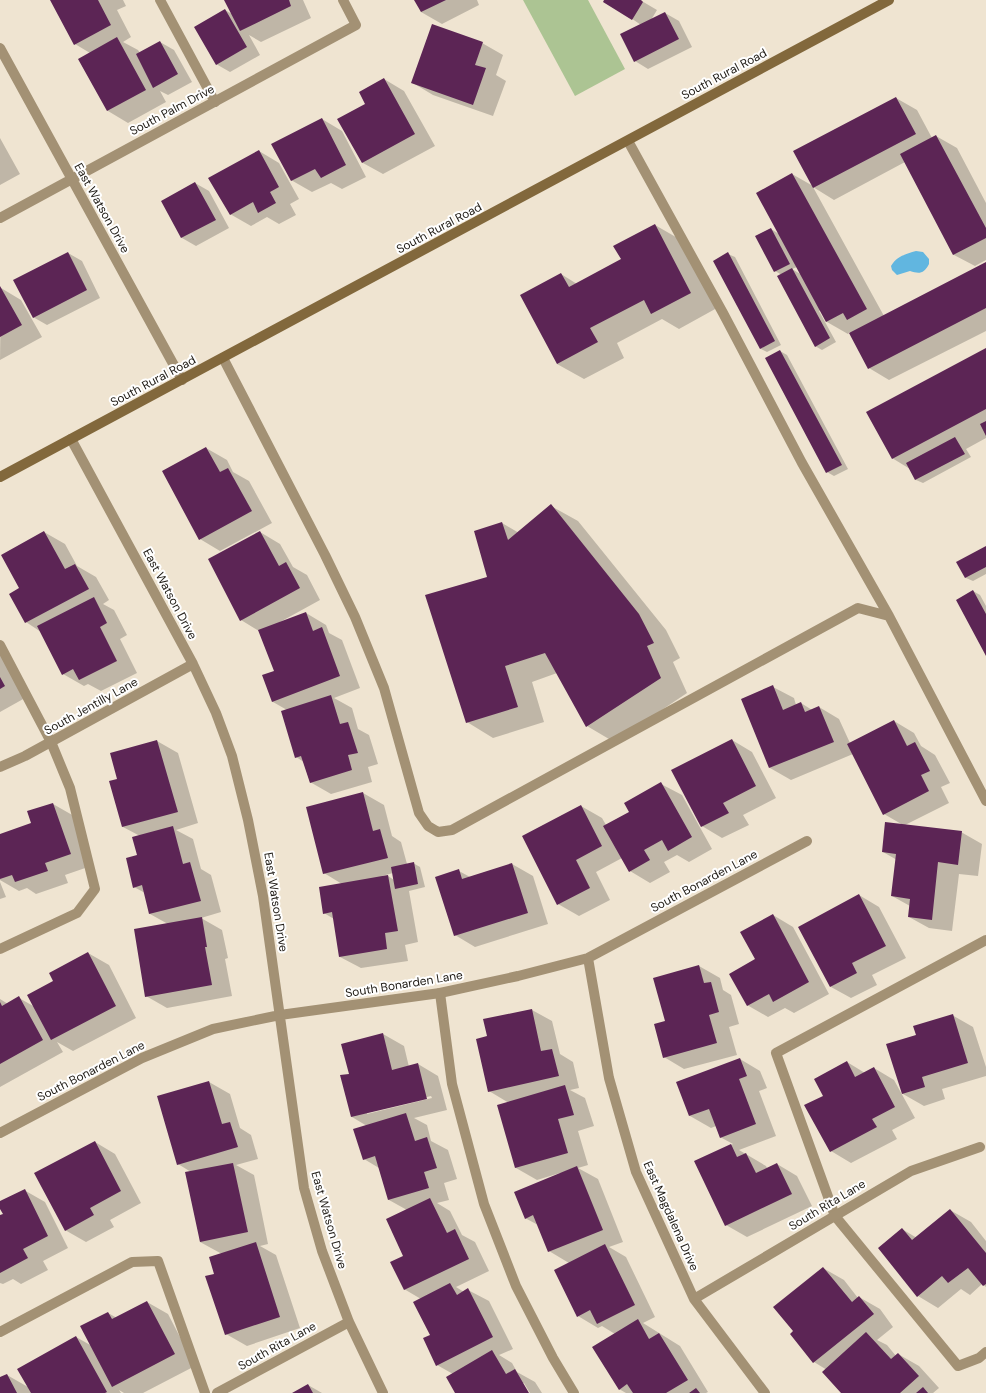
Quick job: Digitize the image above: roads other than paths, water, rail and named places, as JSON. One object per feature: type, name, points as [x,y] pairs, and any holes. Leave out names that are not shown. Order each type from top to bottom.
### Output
[{"type":"main road","name":"South Rural Road","points":[[0,477],[889,0]]},
{"type":"street","points":[[160,0],[215,102]]},
{"type":"street","name":"South Palm Drive","points":[[0,218],[356,25],[343,0]]},
{"type":"street","name":"East Watson Drive","points":[[0,48],[182,380]]},
{"type":"street","points":[[628,141],[723,313],[802,463],[889,616],[986,801]]},
{"type":"street","points":[[223,358],[325,555],[355,617],[384,688],[419,813],[428,826],[438,832],[452,830],[858,608],[889,616]]},
{"type":"street","name":"East Watson Drive","points":[[71,439],[192,664],[216,714],[234,763],[248,820],[263,896],[304,1188],[322,1251],[349,1322],[384,1393]]},
{"type":"street","points":[[0,645],[51,742],[70,788],[95,889],[77,913],[0,949]]},
{"type":"street","name":"South Jentilly Lane","points":[[0,767],[25,756],[192,664]]},
{"type":"street","name":"South Bonarden Lane","points":[[0,1133],[142,1058],[214,1029],[280,1015],[440,993],[518,976],[588,958],[807,841]]},
{"type":"street","points":[[986,940],[776,1053],[835,1216],[958,1366],[979,1358],[986,1352]]},
{"type":"street","name":"East Magdalena Drive","points":[[588,958],[609,1078],[636,1172],[694,1299],[765,1393]]},
{"type":"street","points":[[440,993],[452,1084],[484,1204],[516,1286],[553,1358],[574,1393]]},
{"type":"street","name":"South Rita Lane","points":[[694,1299],[911,1171],[980,1147]]},
{"type":"street","points":[[0,1332],[132,1262],[158,1261],[205,1393]]},
{"type":"street","name":"South Rita Lane","points":[[217,1393],[349,1322]]},
{"type":"water","points":[[916,251],[923,252],[929,259],[929,264],[925,270],[919,273],[910,271],[897,275],[892,270],[891,266],[896,260]]}]
